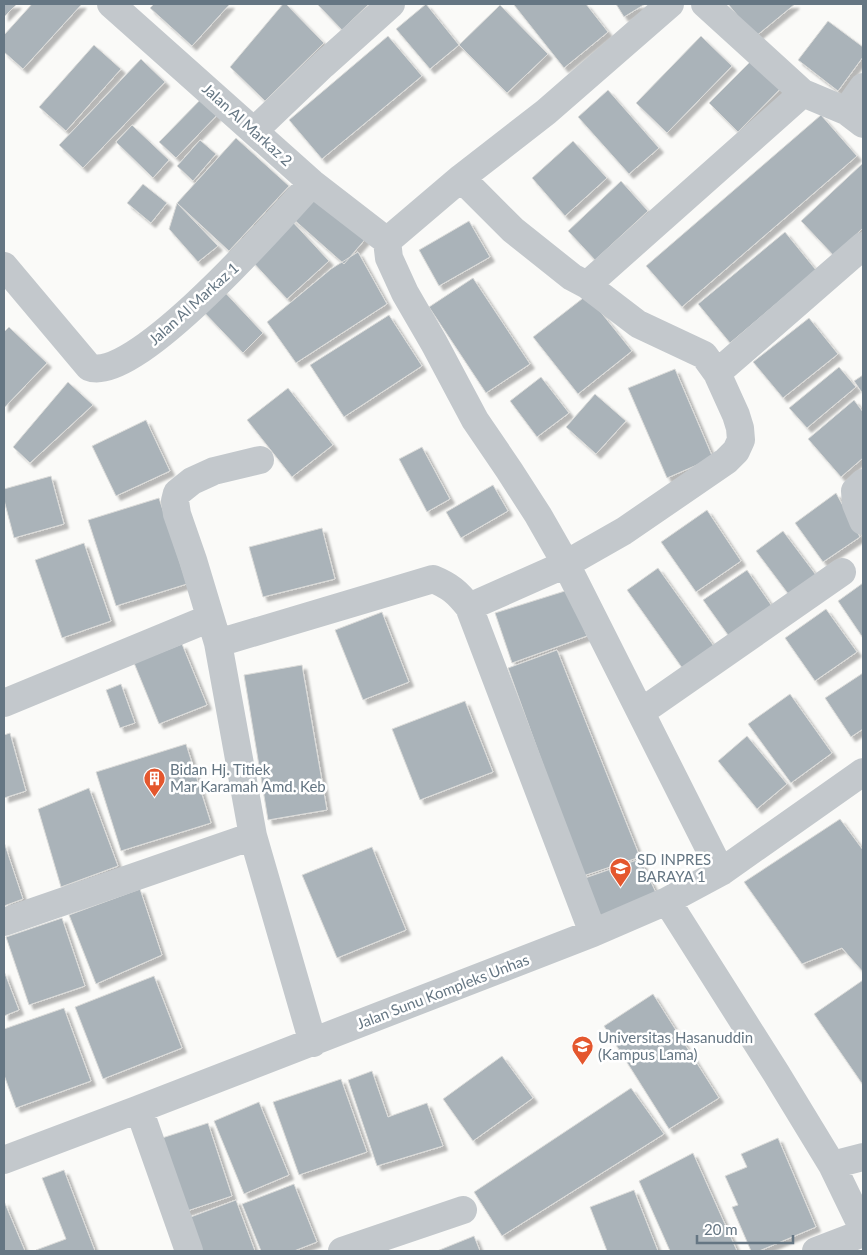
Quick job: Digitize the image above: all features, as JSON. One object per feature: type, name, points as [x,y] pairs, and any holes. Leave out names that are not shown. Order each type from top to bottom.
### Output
[{"type":"street","name":"Jalan Al Markaz 2","points":[[111,4],[312,183],[387,241]]},
{"type":"street","points":[[254,131],[391,4]]},
{"type":"street","points":[[669,4],[546,112],[461,178],[387,241],[389,258],[405,293],[475,420],[510,470],[566,564],[721,872]]},
{"type":"street","points":[[705,4],[803,93],[854,118],[863,86]]},
{"type":"street","points":[[587,285],[803,93]]},
{"type":"street","points":[[461,178],[513,230],[572,277],[587,285],[638,324],[704,355],[717,373],[736,415],[742,440],[736,451],[726,460],[624,531],[566,564],[469,607]]},
{"type":"street","name":"Jalan Al Markaz 1","points":[[4,266],[88,367],[103,369],[117,364],[149,345],[240,263],[312,183]]},
{"type":"street","points":[[717,373],[863,246]]},
{"type":"street","points":[[260,460],[214,471],[192,481],[177,493],[175,501],[177,514],[214,631],[252,836],[313,1043]]},
{"type":"street","points":[[863,483],[855,491],[856,504],[863,521]]},
{"type":"street","points":[[641,712],[842,572]]},
{"type":"street","points":[[4,703],[174,632],[214,631],[433,579],[456,591],[469,607],[593,933]]},
{"type":"street","name":"Jalan Sunu Kompleks Unhas","points":[[4,1160],[313,1043],[593,933],[667,901],[721,872],[863,772]]},
{"type":"street","points":[[4,922],[252,836]]},
{"type":"street","points":[[667,901],[832,1165],[863,1231],[816,1251]]},
{"type":"street","points":[[139,1109],[189,1251]]},
{"type":"street","points":[[832,1165],[863,1157]]},
{"type":"street","points":[[342,1251],[463,1210]]},
{"type":"building","points":[[4,4],[17,4],[4,17]]},
{"type":"building","points":[[32,4],[82,4],[23,69],[4,52],[4,35]]},
{"type":"building","points":[[154,4],[230,4],[192,46],[150,8]]},
{"type":"building","points":[[283,4],[286,4],[324,43],[265,101],[230,67]]},
{"type":"building","points":[[317,4],[369,4],[342,30]]},
{"type":"building","points":[[426,4],[459,45],[430,69],[396,29]]},
{"type":"building","points":[[586,4],[608,32],[564,68],[514,5]]},
{"type":"building","points":[[616,4],[645,4],[624,17]]},
{"type":"building","points":[[728,4],[795,4],[755,37]]},
{"type":"building","points":[[500,5],[548,54],[507,93],[459,45]]},
{"type":"building","points":[[828,21],[863,47],[863,57],[838,91],[798,60]]},
{"type":"building","points":[[388,36],[422,76],[322,159],[289,120]]},
{"type":"building","points":[[701,36],[732,66],[667,133],[636,103]]},
{"type":"building","points":[[94,45],[121,69],[66,131],[39,107]]},
{"type":"building","points":[[756,56],[785,84],[738,132],[709,103]]},
{"type":"building","points":[[141,59],[165,82],[83,168],[59,145]]},
{"type":"building","points":[[608,90],[659,148],[629,174],[578,117]]},
{"type":"building","points":[[204,96],[220,112],[176,158],[159,142]]},
{"type":"building","points":[[821,115],[857,156],[682,307],[646,266]]},
{"type":"building","points":[[132,125],[169,160],[153,178],[116,142]]},
{"type":"building","points":[[236,138],[289,186],[229,251],[177,203]]},
{"type":"building","points":[[200,140],[216,154],[193,181],[177,166]]},
{"type":"building","points":[[573,141],[607,178],[565,216],[532,178]]},
{"type":"building","points":[[863,163],[863,228],[834,256],[801,221]]},
{"type":"building","points":[[621,181],[648,211],[595,260],[568,231]]},
{"type":"building","points":[[143,184],[167,203],[151,223],[127,203]]},
{"type":"building","points":[[316,190],[368,236],[344,264],[291,217]]},
{"type":"building","points":[[177,203],[218,246],[198,262],[169,229]]},
{"type":"building","points":[[290,219],[329,261],[287,299],[249,258]]},
{"type":"building","points":[[469,221],[490,257],[439,286],[419,250]]},
{"type":"building","points":[[785,232],[816,270],[730,343],[698,304]]},
{"type":"building","points":[[358,252],[387,304],[296,363],[267,322],[331,269]]},
{"type":"building","points":[[473,278],[530,364],[486,393],[429,307]]},
{"type":"building","points":[[219,286],[263,333],[243,353],[198,306]]},
{"type":"building","points":[[587,295],[632,351],[578,394],[533,337]]},
{"type":"building","points":[[389,315],[422,366],[344,417],[310,365]]},
{"type":"building","points":[[809,318],[838,354],[783,398],[753,362]]},
{"type":"building","points":[[9,327],[47,363],[4,408],[4,332]]},
{"type":"building","points":[[839,367],[856,387],[807,428],[789,408]]},
{"type":"building","points":[[675,369],[713,458],[667,478],[628,388]]},
{"type":"building","points":[[863,375],[863,394],[854,381]]},
{"type":"building","points":[[541,377],[569,413],[537,437],[510,401]]},
{"type":"building","points":[[68,382],[93,405],[30,463],[13,447]]},
{"type":"building","points":[[288,388],[333,445],[292,477],[247,420]]},
{"type":"building","points":[[595,394],[626,421],[596,454],[566,427]]},
{"type":"building","points":[[854,400],[863,412],[863,458],[841,477],[808,439]]},
{"type":"building","points":[[146,420],[170,471],[116,496],[92,446]]},
{"type":"building","points":[[422,447],[450,499],[427,512],[399,459]]},
{"type":"building","points":[[51,476],[64,524],[14,538],[4,500],[4,489]]},
{"type":"building","points":[[493,485],[508,511],[461,538],[446,512]]},
{"type":"building","points":[[836,493],[860,537],[823,562],[795,523]]},
{"type":"building","points":[[159,498],[187,584],[116,606],[88,520]]},
{"type":"building","points":[[707,510],[741,561],[696,592],[661,542]]},
{"type":"building","points":[[322,528],[335,579],[263,597],[249,547]]},
{"type":"building","points":[[783,531],[819,579],[792,599],[756,551]]},
{"type":"building","points":[[84,543],[111,621],[62,638],[35,560]]},
{"type":"building","points":[[658,568],[716,649],[685,672],[627,590]]},
{"type":"building","points":[[747,570],[776,612],[733,642],[703,600]]},
{"type":"building","points":[[863,583],[863,638],[838,601]]},
{"type":"building","points":[[568,590],[587,636],[512,663],[495,613]]},
{"type":"building","points":[[826,609],[857,652],[815,681],[785,638]]},
{"type":"building","points":[[382,612],[409,682],[363,700],[335,630]]},
{"type":"building","points":[[182,644],[207,705],[159,724],[134,663]]},
{"type":"building","points":[[557,650],[640,857],[583,876],[508,668]]},
{"type":"building","points":[[302,665],[327,810],[268,820],[244,675]]},
{"type":"building","points":[[863,673],[863,729],[851,737],[825,698]]},
{"type":"building","points":[[121,684],[135,723],[120,728],[106,690]]},
{"type":"building","points":[[790,694],[832,753],[791,783],[748,724]]},
{"type":"building","points":[[465,701],[493,772],[420,800],[392,729]]},
{"type":"building","points":[[10,733],[26,791],[4,798],[4,735]]},
{"type":"building","points":[[747,736],[787,784],[757,809],[718,761]]},
{"type":"building","name":"Bidan Hj. Titiek Mar Karamah Amd. Keb","points":[[186,744],[211,823],[121,851],[96,772]]},
{"type":"building","points":[[89,788],[118,866],[61,887],[38,809]]},
{"type":"building","points":[[840,819],[863,850],[863,972],[842,948],[802,964],[744,882]]},
{"type":"building","points":[[4,842],[23,899],[4,906]]},
{"type":"building","points":[[372,847],[406,930],[337,958],[302,875]]},
{"type":"building","name":"SD INPRES BARAYA 1","points":[[640,859],[658,897],[601,922],[585,878]]},
{"type":"building","points":[[140,889],[162,955],[96,984],[69,915]]},
{"type":"building","points":[[62,918],[85,986],[29,1005],[6,937]]},
{"type":"building","points":[[4,971],[19,1010],[4,1016]]},
{"type":"building","points":[[154,976],[182,1048],[103,1079],[75,1007]]},
{"type":"building","points":[[863,980],[863,1085],[814,1014]]},
{"type":"building","points":[[653,994],[719,1098],[669,1129],[604,1026]]},
{"type":"building","points":[[64,1008],[91,1081],[16,1108],[4,1075],[4,1029]]},
{"type":"building","points":[[502,1056],[533,1098],[473,1141],[443,1099]]},
{"type":"building","points":[[372,1071],[388,1117],[427,1103],[443,1146],[377,1166],[348,1080]]},
{"type":"building","points":[[341,1079],[367,1152],[299,1175],[273,1102]]},
{"type":"building","points":[[631,1088],[664,1134],[502,1236],[474,1192]]},
{"type":"building","points":[[259,1102],[289,1175],[244,1194],[214,1121]]},
{"type":"building","points":[[208,1123],[232,1196],[184,1212],[159,1139]]},
{"type":"building","points":[[778,1138],[816,1227],[759,1251],[751,1251],[732,1207],[738,1205],[725,1176],[747,1167],[741,1154]]},
{"type":"building","points":[[693,1153],[737,1251],[670,1251],[639,1181]]},
{"type":"building","points":[[64,1170],[95,1251],[36,1250],[66,1239],[42,1178]]},
{"type":"building","points":[[294,1184],[317,1242],[294,1251],[261,1251],[242,1204]]},
{"type":"building","points":[[634,1190],[658,1251],[607,1251],[590,1207]]},
{"type":"building","points":[[236,1200],[255,1251],[200,1251],[188,1218]]},
{"type":"building","points":[[4,1201],[25,1251],[4,1251]]},
{"type":"building","points":[[474,1236],[480,1251],[437,1251]]},
{"type":"place","name":"Bidan Hj. Titiek Mar Karamah Amd. Keb","points":[[154,798]]},
{"type":"place","name":"SD INPRES BARAYA 1","points":[[621,888]]},
{"type":"place","name":"Universitas Hasanuddin (Kampus Lama)","points":[[582,1066]]}]
